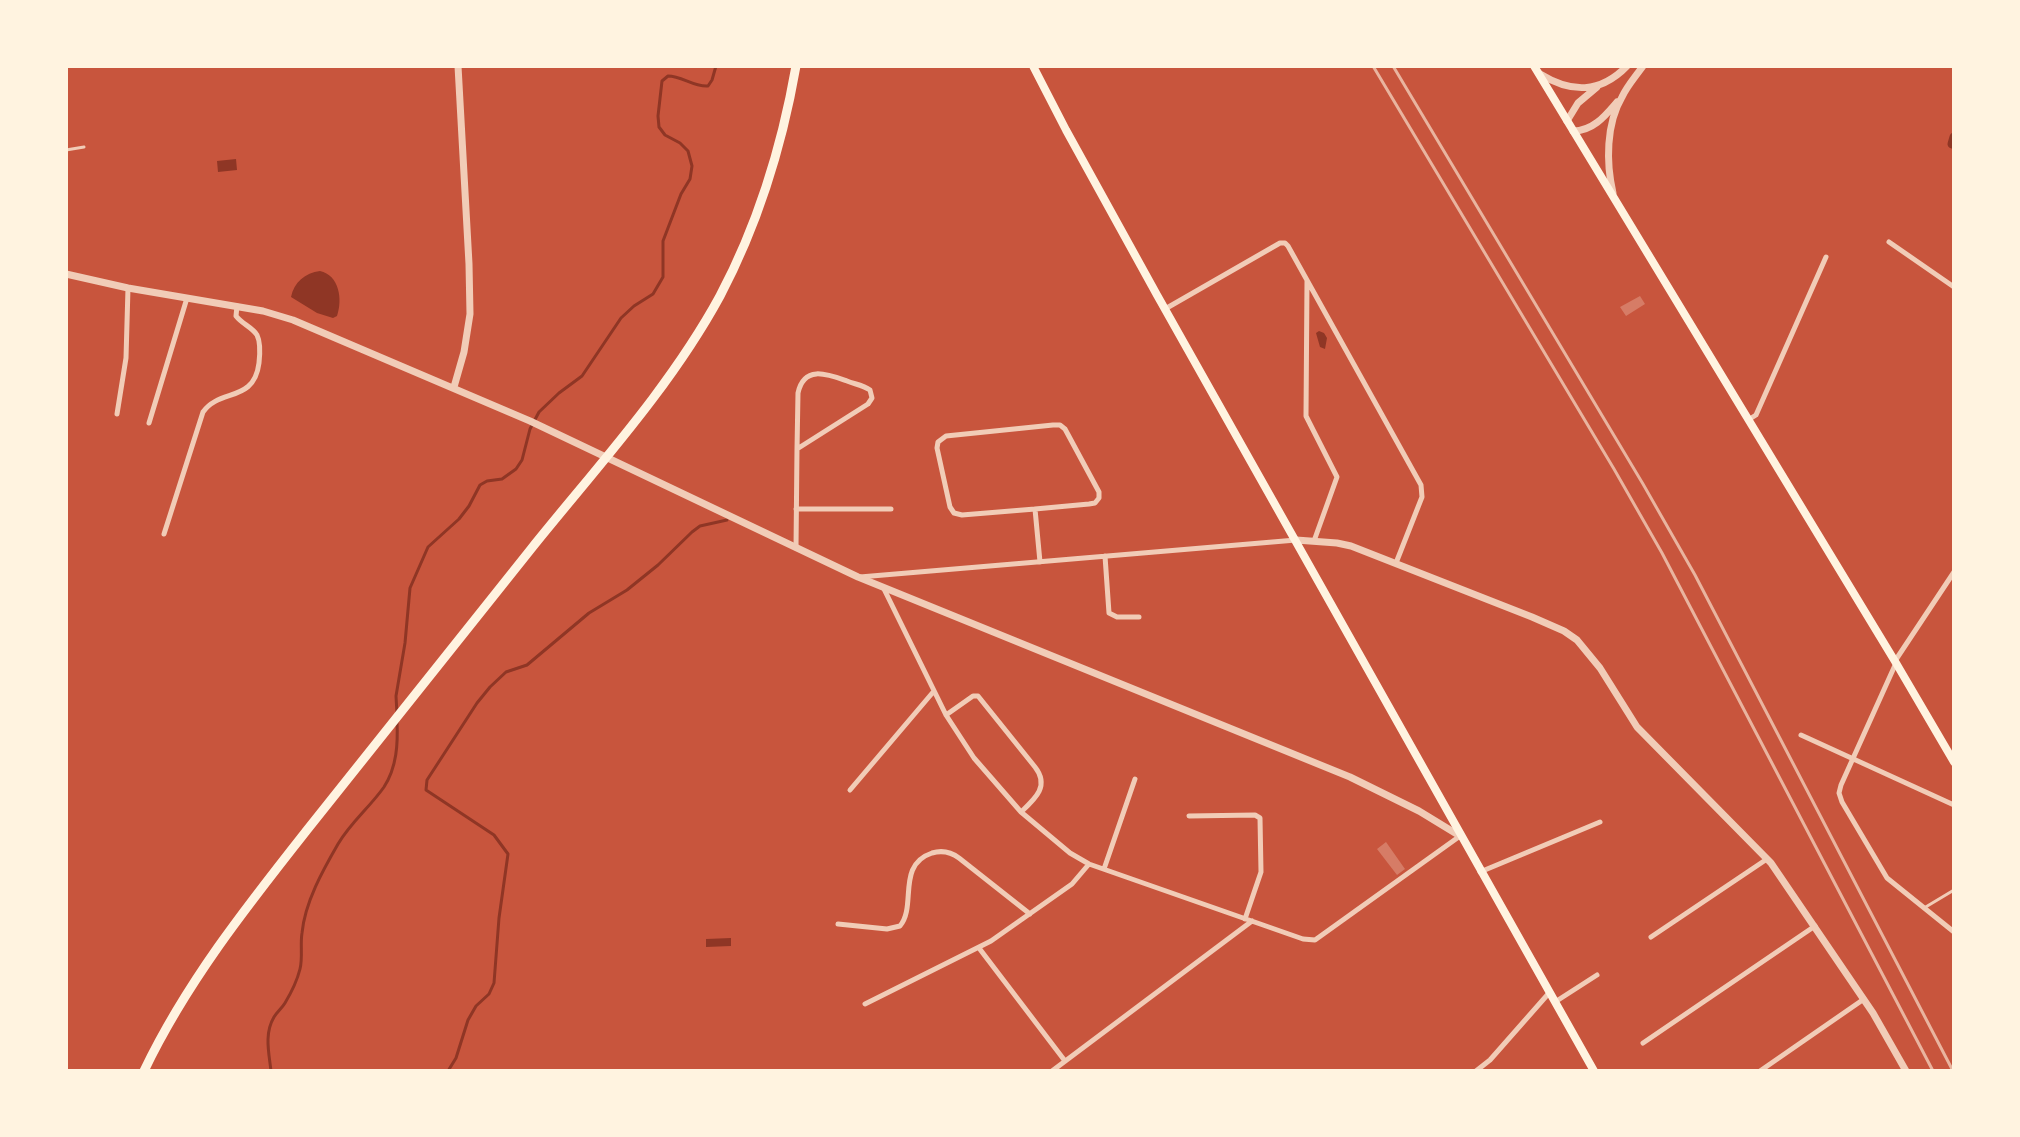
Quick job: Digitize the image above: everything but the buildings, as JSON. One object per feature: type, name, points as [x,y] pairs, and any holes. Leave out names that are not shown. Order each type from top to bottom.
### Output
[{"type":"highway","points":[[144,1071],[213,953],[315,820],[640,413],[674,369],[701,328],[719,297],[743,246],[771,171],[790,100],[796,66]]},
{"type":"main road","points":[[1032,66],[1165,309],[1594,1071]]},
{"type":"main road","points":[[1536,70],[1954,762]]},
{"type":"street","points":[[454,387],[468,335],[470,304],[458,66]]},
{"type":"street","points":[[1567,121],[1578,103],[1627,66]]},
{"type":"street","points":[[1573,131],[1584,130],[1594,125],[1621,97],[1643,66]]},
{"type":"street","points":[[1536,70],[1557,84],[1572,88],[1601,84]]},
{"type":"street","points":[[1616,204],[1609,161],[1613,121],[1621,97]]},
{"type":"street","points":[[1889,242],[1954,287]]},
{"type":"street","points":[[1165,309],[1280,243],[1288,246],[1421,485],[1422,497],[1396,563]]},
{"type":"street","points":[[1748,420],[1756,415],[1826,257]]},
{"type":"street","points":[[66,274],[128,288],[263,311],[293,320],[534,422],[883,588],[1342,773],[1394,798],[1460,836],[1319,939],[1303,939],[1089,864],[1070,853],[1021,812],[974,758],[946,715],[883,588]]},
{"type":"street","points":[[1307,281],[1306,416],[1337,477],[1314,541]]},
{"type":"street","points":[[117,414],[126,366],[128,288]]},
{"type":"street","points":[[149,423],[188,298]]},
{"type":"street","points":[[164,534],[205,409],[248,387],[257,376],[260,357],[258,338],[253,330],[236,316],[237,306]]},
{"type":"street","points":[[796,548],[796,510],[797,449],[798,393],[800,385],[814,374],[824,373],[870,390],[872,398],[868,404],[797,449]]},
{"type":"street","points":[[1053,425],[1063,427],[1099,492],[1100,498],[1089,504],[1035,509],[962,515],[954,513],[950,507],[937,448],[939,440],[944,436],[1053,425]]},
{"type":"street","points":[[796,510],[891,509]]},
{"type":"street","points":[[1035,509],[1040,562]]},
{"type":"street","points":[[858,577],[1296,540],[1314,541],[1345,544],[1546,623],[1573,637],[1595,662],[1637,727],[1767,859],[1864,999],[1906,1071]]},
{"type":"street","points":[[1105,556],[1109,613],[1117,617],[1139,617]]},
{"type":"street","points":[[1954,572],[1895,662],[1839,788],[1842,802],[1884,874],[1954,932]]},
{"type":"street","points":[[850,790],[934,691]]},
{"type":"street","points":[[946,715],[973,696],[978,696],[1035,767],[1041,777],[1039,794],[1021,812]]},
{"type":"street","points":[[1801,735],[1954,805]]},
{"type":"street","points":[[1104,869],[1135,779]]},
{"type":"street","points":[[1189,816],[1255,815],[1260,818],[1261,872],[1245,919]]},
{"type":"street","points":[[1480,872],[1600,822]]},
{"type":"street","points":[[838,924],[887,929],[900,926],[904,919],[912,870],[926,856],[941,852],[950,853],[959,858],[1030,914]]},
{"type":"street","points":[[1651,937],[1767,859]]},
{"type":"street","points":[[866,1004],[979,948],[1072,884],[1089,864]]},
{"type":"street","points":[[1052,1071],[1251,921]]},
{"type":"street","points":[[1644,1042],[1815,926]]},
{"type":"street","points":[[979,948],[1065,1061]]},
{"type":"street","points":[[1555,1002],[1597,975]]},
{"type":"street","points":[[1476,1071],[1490,1060],[1549,993]]},
{"type":"street","points":[[1760,1071],[1864,999]]},
{"type":"lane","points":[[66,150],[84,147]]},
{"type":"lane","points":[[1924,908],[1954,890]]},
{"type":"shaded area","points":[[236,159],[237,170],[218,172],[217,161]]},
{"type":"shaded area","points":[[320,271],[332,277],[338,289],[339,309],[337,316],[333,318],[317,313],[291,297],[301,279]]},
{"type":"shaded area","points":[[1319,331],[1327,338],[1325,349],[1320,347],[1316,333]]},
{"type":"shaded area","points":[[731,938],[731,946],[706,947],[706,939]]},
{"type":"waterway","points":[[397,714],[396,696],[405,643],[410,588],[428,547],[459,519],[480,485],[487,481],[502,479],[516,469],[522,460],[530,429],[539,412],[582,376],[621,318],[653,294],[663,277],[663,241],[681,194],[690,179],[692,166],[688,151],[680,143],[665,135],[659,127],[662,81],[668,76],[673,76],[697,85],[708,86],[716,66]]},
{"type":"waterway","points":[[1952,144],[1954,137]]},
{"type":"waterway","points":[[448,1071],[456,1058],[468,1020],[476,1006],[489,994],[494,983],[499,918],[508,854],[494,835],[426,790],[427,780],[477,703],[506,672],[527,665],[589,613],[627,590],[700,526],[727,520]]},
{"type":"waterway","points":[[271,1071],[269,1030],[299,973],[301,938],[311,898],[326,865],[343,836],[379,794],[392,771],[396,755],[397,721]]},
{"type":"railway","points":[[1373,66],[1662,553],[1933,1071]]},
{"type":"railway","points":[[1393,66],[1695,575],[1953,1071]]}]
